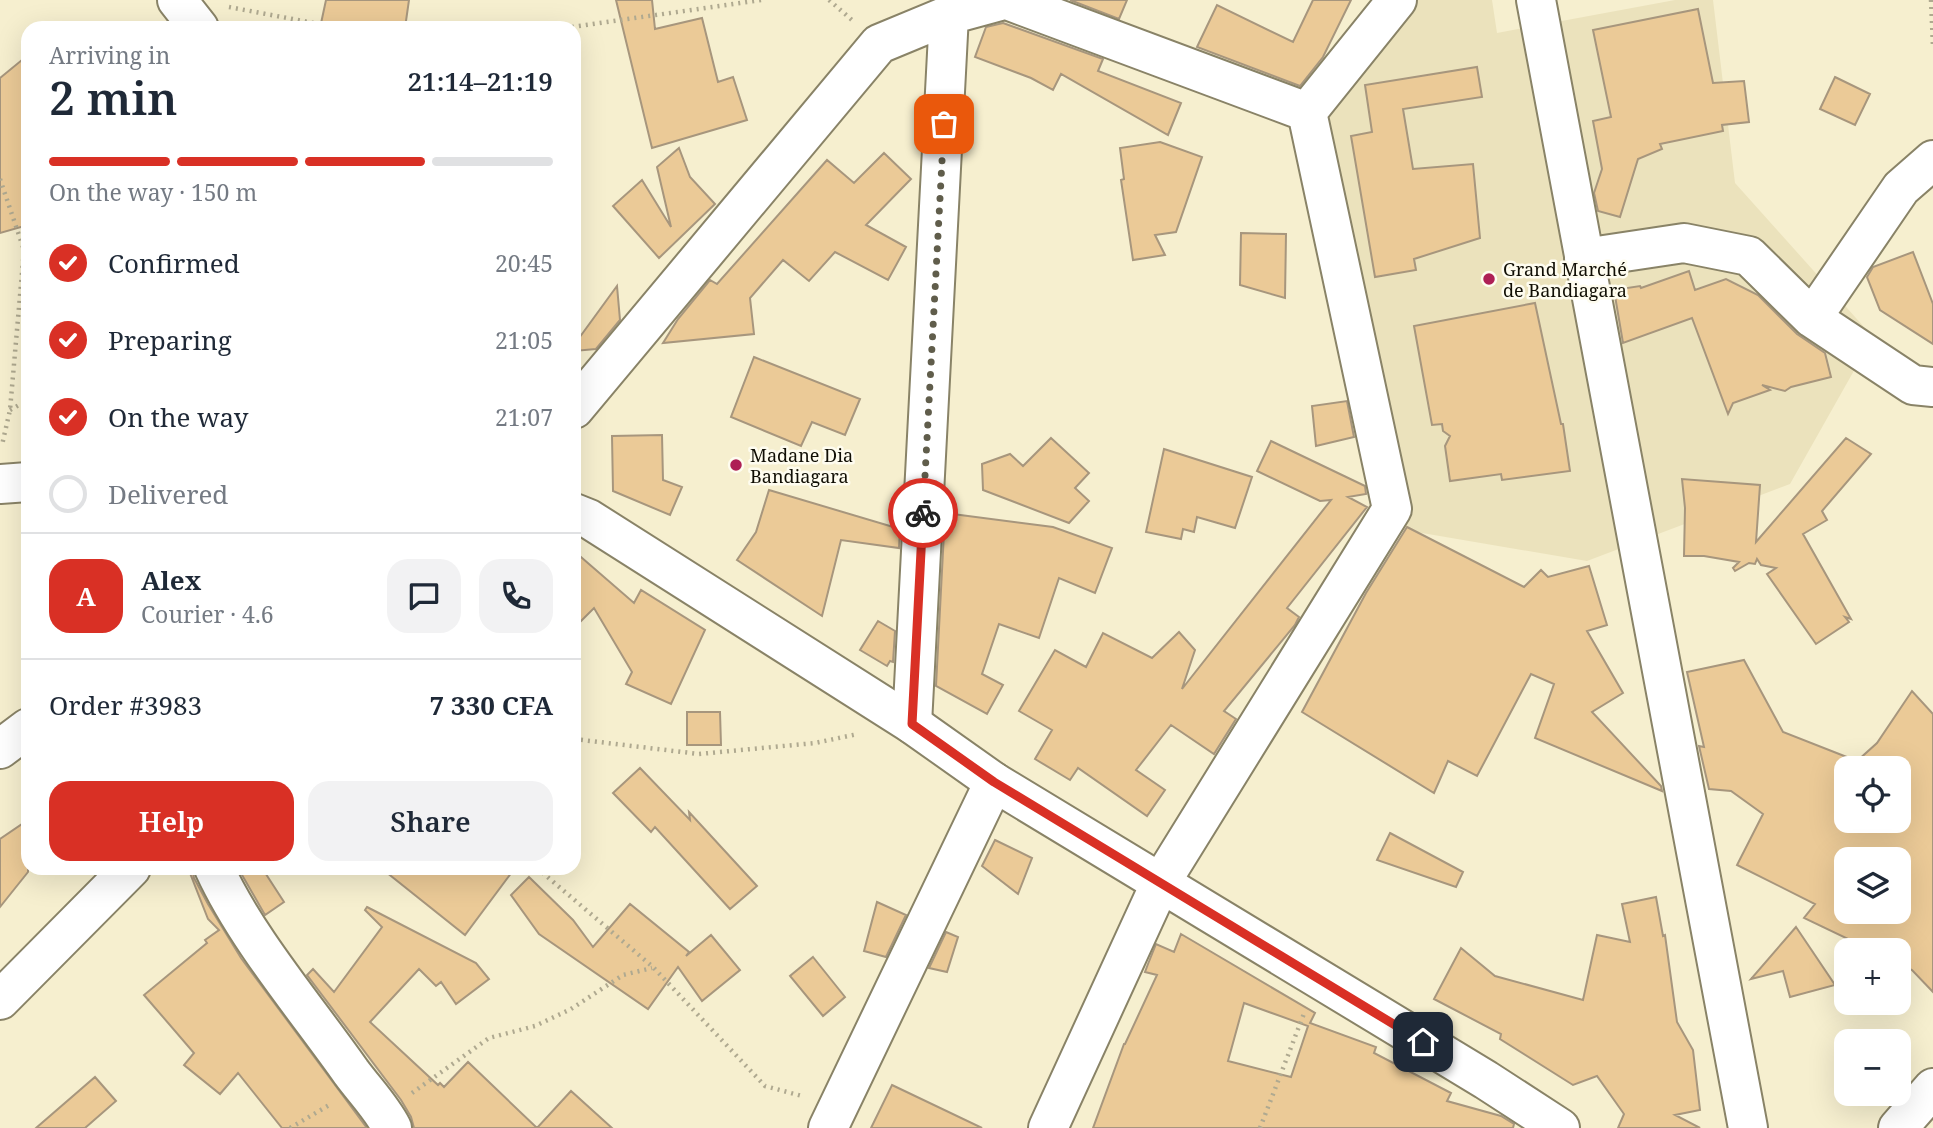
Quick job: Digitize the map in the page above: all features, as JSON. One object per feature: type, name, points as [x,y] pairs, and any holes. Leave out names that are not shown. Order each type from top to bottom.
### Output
[{"type":"street","points":[[177,0],[210,17]]},
{"type":"street","points":[[581,401],[879,44],[949,15],[1006,0],[1307,112]]},
{"type":"street","points":[[1307,112],[1397,0]]},
{"type":"street","points":[[1536,0],[1748,1128]]},
{"type":"street","points":[[912,724],[949,15]]},
{"type":"street","points":[[1048,1128],[1161,882],[1392,509],[1307,112]]},
{"type":"street","points":[[1812,318],[1901,188],[1933,160]]},
{"type":"street","points":[[1584,258],[1684,243],[1749,256],[1812,318],[1913,385],[1933,387]]},
{"type":"street","points":[[0,484],[21,482]]},
{"type":"street","points":[[581,516],[912,724],[994,782],[1486,1080],[1560,1128]]},
{"type":"street","points":[[0,749],[21,733]]},
{"type":"street","points":[[834,1116],[994,782]]},
{"type":"street","points":[[0,1000],[124,875]]},
{"type":"street","points":[[217,875],[227,895],[258,942],[379,1109]]},
{"type":"street","points":[[1898,1128],[1933,1088]]},
{"type":"path","points":[[581,26],[761,0]]},
{"type":"path","points":[[1931,0],[1933,47]]},
{"type":"path","points":[[210,17],[257,21]]},
{"type":"path","points":[[0,179],[21,241]]},
{"type":"path","points":[[0,453],[10,410],[21,284]]},
{"type":"path","points":[[10,410],[21,404]]},
{"type":"path","points":[[581,740],[699,754],[816,743],[912,724]]},
{"type":"path","points":[[545,875],[653,968],[765,1086],[834,1116]]},
{"type":"path","points":[[290,1128],[379,1109],[489,1038],[535,1026],[571,1009],[623,975],[653,968]]},
{"type":"path","points":[[1260,1128],[1318,978]]},
{"type":"shaded area","points":[[1388,0],[1492,0],[1497,33],[1675,0],[1713,0],[1735,183],[1873,337],[1790,484],[1587,561],[1387,527],[1307,115]]},
{"type":"building","points":[[326,0],[409,0],[406,21],[322,21]]},
{"type":"building","points":[[616,0],[652,0],[655,29],[702,18],[718,82],[733,77],[747,120],[652,148]]},
{"type":"building","points":[[1070,0],[1127,0],[1119,19]]},
{"type":"building","points":[[1313,0],[1351,0],[1323,57],[1300,86],[1197,47],[1217,5],[1293,42]]},
{"type":"building","points":[[1698,9],[1713,83],[1744,81],[1749,122],[1722,125],[1723,131],[1660,144],[1662,149],[1638,159],[1620,217],[1598,211],[1594,193],[1602,169],[1593,121],[1611,117],[1593,30]]},
{"type":"building","points":[[1003,23],[1103,59],[1098,71],[1181,103],[1168,135],[1061,74],[1053,90],[1031,78],[975,57],[986,27]]},
{"type":"building","points":[[21,61],[21,227],[0,233],[0,78]]},
{"type":"building","points":[[1477,67],[1482,97],[1403,109],[1413,169],[1473,164],[1480,238],[1414,259],[1416,270],[1375,277],[1351,136],[1372,132],[1365,85]]},
{"type":"building","points":[[1835,77],[1870,94],[1855,125],[1820,109]]},
{"type":"building","points":[[1160,142],[1202,157],[1176,232],[1155,235],[1165,255],[1133,260],[1121,180],[1124,179],[1120,148]]},
{"type":"building","points":[[679,148],[690,177],[715,204],[659,258],[613,206],[642,180],[671,227],[657,167]]},
{"type":"building","points":[[884,153],[911,179],[866,225],[906,247],[888,280],[835,252],[809,281],[783,260],[750,298],[754,334],[663,343],[678,319],[710,280],[717,284],[827,160],[854,183]]},
{"type":"building","points":[[1241,233],[1286,234],[1285,298],[1240,285]]},
{"type":"building","points":[[1913,252],[1933,304],[1933,344],[1880,310],[1867,277],[1873,267]]},
{"type":"building","points":[[1689,271],[1695,290],[1726,279],[1758,295],[1797,334],[1825,353],[1831,377],[1785,391],[1762,385],[1770,390],[1733,403],[1728,414],[1692,318],[1623,343],[1614,290],[1641,288]]},
{"type":"building","points":[[617,286],[620,320],[596,349],[581,350],[581,335]]},
{"type":"building","points":[[1535,303],[1563,424],[1570,471],[1502,480],[1501,474],[1450,481],[1445,446],[1450,436],[1443,431],[1442,424],[1432,425],[1414,326]]},
{"type":"building","points":[[754,357],[860,399],[845,435],[812,422],[801,446],[731,417]]},
{"type":"building","points":[[1347,401],[1354,437],[1316,446],[1312,406]]},
{"type":"building","points":[[662,435],[663,480],[682,487],[670,515],[613,491],[612,436]]},
{"type":"building","points":[[1051,438],[1089,473],[1075,488],[1089,501],[1069,523],[983,490],[982,464],[1010,454],[1023,466]]},
{"type":"building","points":[[1846,438],[1871,454],[1822,511],[1827,520],[1803,534],[1851,619],[1845,617],[1849,622],[1816,644],[1767,574],[1776,568],[1761,565],[1757,559],[1755,564],[1749,563],[1735,571],[1733,568],[1739,562],[1704,556],[1684,556],[1685,508],[1682,479],[1760,485],[1756,542]]},
{"type":"building","points":[[1271,441],[1365,486],[1366,494],[1348,497],[1367,507],[1287,608],[1299,617],[1295,625],[1224,711],[1236,719],[1214,754],[1171,725],[1136,770],[1165,790],[1147,816],[1078,768],[1070,780],[1035,759],[1052,730],[1019,711],[1055,650],[1086,667],[1103,633],[1152,658],[1179,632],[1195,650],[1182,689],[1331,500],[1320,501],[1257,471]]},
{"type":"building","points":[[1164,449],[1252,477],[1235,528],[1197,517],[1194,532],[1183,529],[1181,539],[1146,532]]},
{"type":"building","points":[[769,490],[900,529],[899,548],[841,540],[822,616],[737,560],[756,532]]},
{"type":"building","points":[[945,513],[1053,527],[1112,548],[1095,593],[1059,578],[1039,638],[999,624],[982,674],[1003,685],[987,714],[936,686]]},
{"type":"building","points":[[1407,527],[1524,587],[1541,570],[1548,577],[1589,566],[1607,625],[1587,631],[1623,693],[1592,712],[1661,786],[1662,791],[1535,738],[1554,684],[1531,674],[1477,776],[1448,761],[1434,793],[1302,712],[1366,593]]},
{"type":"building","points":[[581,557],[634,603],[641,590],[705,630],[671,704],[626,684],[632,672],[594,608],[581,621]]},
{"type":"building","points":[[878,621],[895,631],[893,662],[890,661],[887,666],[860,650]]},
{"type":"building","points":[[1744,660],[1783,732],[1844,756],[1834,756],[1834,833],[1911,833],[1911,756],[1863,756],[1877,743],[1912,691],[1933,714],[1933,992],[1911,970],[1911,938],[1846,938],[1804,918],[1815,904],[1737,865],[1763,814],[1731,791],[1709,789],[1699,746],[1704,747],[1687,672]]},
{"type":"building","points":[[687,712],[720,712],[721,745],[687,745]]},
{"type":"building","points":[[640,768],[690,820],[689,812],[757,886],[730,909],[655,827],[651,832],[613,793]]},
{"type":"building","points":[[21,825],[21,875],[26,875],[0,907],[0,839]]},
{"type":"building","points":[[1390,833],[1463,872],[1456,887],[1377,860]]},
{"type":"building","points":[[995,840],[1032,858],[1018,894],[982,866]]},
{"type":"building","points":[[191,875],[193,875],[241,958],[367,1128],[282,1128],[238,1073],[220,1094],[184,1065],[194,1053],[144,995],[219,930],[208,919]]},
{"type":"building","points":[[242,875],[267,875],[284,902],[265,915]]},
{"type":"building","points":[[390,875],[510,875],[465,935]]},
{"type":"building","points":[[529,877],[573,920],[593,947],[630,904],[689,952],[686,956],[711,935],[740,970],[702,1001],[678,967],[648,1009],[539,934],[511,895]]},
{"type":"building","points":[[1656,897],[1663,936],[1665,935],[1677,1022],[1693,1050],[1700,1110],[1675,1115],[1700,1128],[1618,1128],[1624,1114],[1597,1076],[1573,1085],[1500,1039],[1501,1034],[1434,999],[1461,948],[1495,976],[1583,1000],[1597,935],[1630,942],[1622,904]]},
{"type":"building","points":[[877,902],[906,915],[886,957],[864,951]]},
{"type":"building","points":[[367,907],[476,963],[489,979],[456,1004],[441,982],[436,986],[419,969],[370,1022],[438,1085],[440,1083],[444,1087],[468,1062],[537,1128],[414,1128],[401,1100],[307,975],[313,969],[334,992],[382,927],[365,910]]},
{"type":"building","points":[[1796,927],[1834,985],[1790,997],[1783,971],[1751,979]]},
{"type":"building","points":[[946,932],[958,937],[947,972],[929,968]]},
{"type":"building","points":[[1181,934],[1315,1013],[1310,1023],[1376,1047],[1374,1053],[1451,1093],[1447,1101],[1501,1116],[1514,1124],[1513,1128],[1093,1128],[1124,1044],[1157,975],[1145,972],[1156,944],[1174,952]],"holes":[[[1244,1003],[1308,1026],[1291,1077],[1228,1061]]]},
{"type":"building","points":[[813,957],[845,997],[823,1016],[790,976]]},
{"type":"building","points":[[95,1077],[116,1101],[85,1128],[36,1128]]},
{"type":"building","points":[[892,1085],[982,1128],[871,1128]]},
{"type":"building","points":[[571,1091],[612,1128],[537,1128]]},
{"type":"way so far","points":[[923,513],[944,124]]},
{"type":"place","name":"Grand Marché de Bandiagara","points":[[1489,279]]},
{"type":"place","name":"Madane Dia Bandiagara","points":[[736,465]]},
{"type":"route","points":[[923,513],[912,724],[994,782],[1423,1042]]}]
